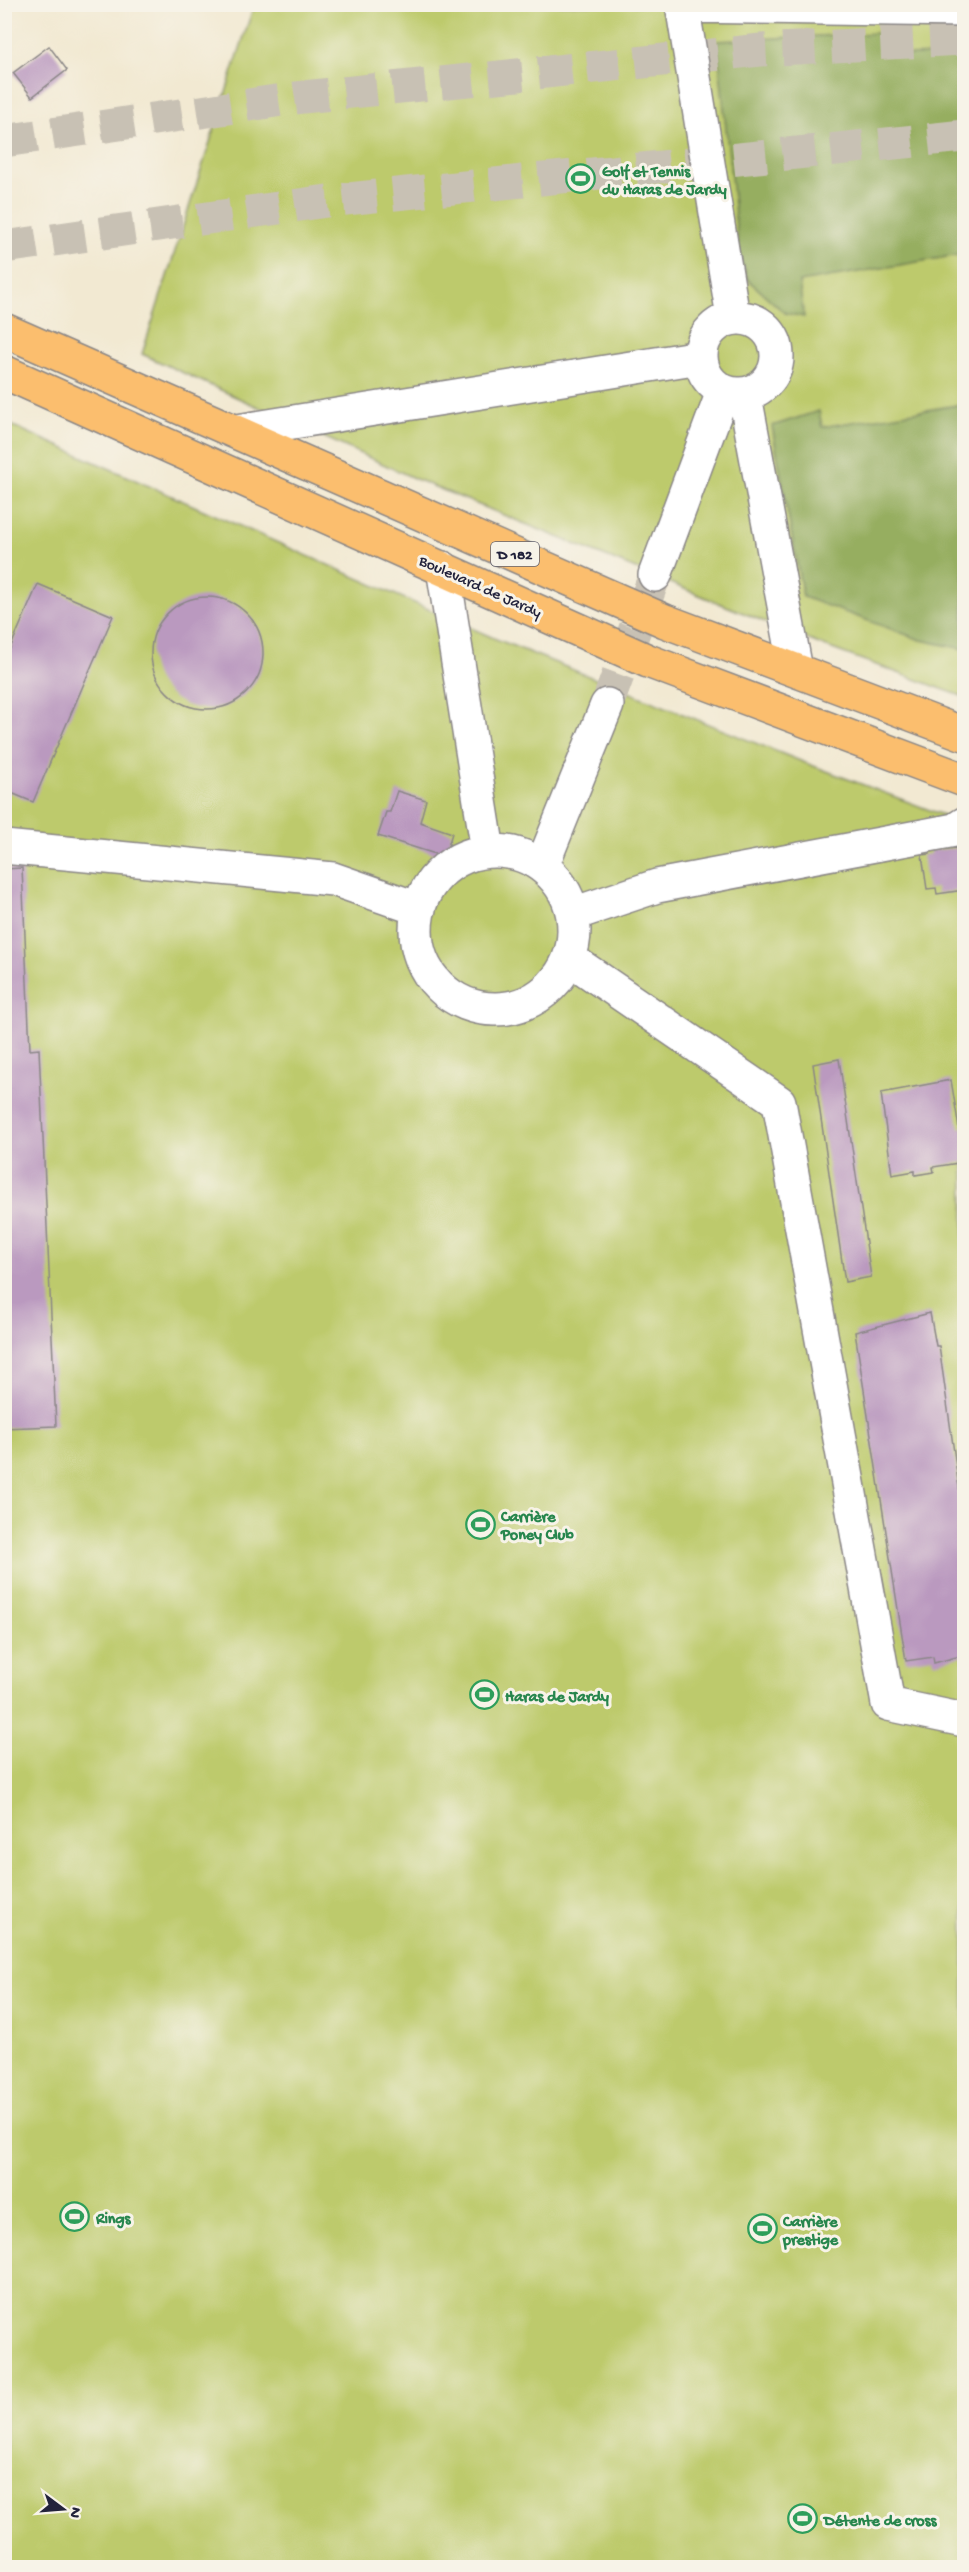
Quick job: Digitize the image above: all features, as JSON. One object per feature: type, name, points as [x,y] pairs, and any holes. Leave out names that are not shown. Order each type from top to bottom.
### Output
[{"type":"main road","name":"D 182","points":[[4,330],[664,621],[964,734]]},
{"type":"main road","name":"Boulevard de Jardy","points":[[4,372],[648,661],[964,780]]},
{"type":"lane","points":[[733,317],[682,5],[964,10]]},
{"type":"lane","points":[[733,317],[757,321],[774,339],[777,363],[766,384],[734,394],[706,378],[700,357],[704,339],[716,325],[733,317]]},
{"type":"lane","points":[[237,431],[700,357]]},
{"type":"lane","points":[[655,575],[734,394]]},
{"type":"lane","points":[[734,394],[796,670]]},
{"type":"lane","points":[[443,568],[488,851]]},
{"type":"lane","points":[[543,866],[607,705]]},
{"type":"lane","points":[[573,914],[657,886],[955,830],[964,824]]},
{"type":"lane","points":[[4,847],[333,879],[419,909]]},
{"type":"lane","points":[[488,851],[518,854],[543,866],[564,891],[573,914],[570,959],[556,982],[534,1000],[507,1009],[473,1007],[442,990],[425,968],[416,936],[419,909],[436,878],[457,860],[488,851]]},
{"type":"lane","points":[[570,959],[779,1102],[888,1704],[964,1720]]},
{"type":"green space","name":"Golf et Tennis du Haras de Jardy","points":[[254,5],[964,5],[964,697],[824,646],[418,480],[142,354]]},
{"type":"green space","points":[[899,32],[900,55],[964,54],[964,254],[799,282],[804,317],[785,313],[748,280],[739,254],[717,41]]},
{"type":"green space","points":[[964,404],[964,649],[921,640],[803,597],[772,426],[819,411],[822,427]]},
{"type":"green space","name":"Haras de Jardy","points":[[4,422],[496,639],[803,762],[964,823],[964,2567],[5,2567]]},
{"type":"building","points":[[49,46],[67,70],[32,97],[13,73]]},
{"type":"building","points":[[38,584],[113,616],[33,802],[4,790],[4,662]]},
{"type":"building","points":[[207,597],[228,601],[247,613],[259,632],[263,653],[259,674],[247,693],[228,705],[207,709],[186,705],[167,693],[155,674],[151,653],[155,632],[167,613],[186,601]]},
{"type":"building","points":[[397,791],[426,800],[420,822],[452,833],[445,857],[378,836],[386,812],[390,812]]},
{"type":"building","points":[[958,848],[964,890],[937,894],[936,888],[927,889],[922,855],[930,854],[930,850]]},
{"type":"building","points":[[22,868],[30,1050],[39,1049],[56,1426],[4,1428],[4,869]]},
{"type":"building","points":[[839,1059],[871,1277],[845,1282],[813,1064]]},
{"type":"building","points":[[951,1080],[959,1128],[964,1127],[964,1162],[933,1167],[934,1172],[915,1175],[915,1171],[892,1175],[881,1093]]},
{"type":"building","points":[[930,1313],[936,1346],[939,1346],[964,1523],[964,1655],[934,1663],[933,1657],[906,1661],[855,1332]]},
{"type":"tunnel","points":[[4,141],[303,97],[761,50],[964,39]]},
{"type":"tunnel","points":[[4,247],[327,201],[964,136]]},
{"type":"tunnel","points":[[607,705],[655,575]]},
{"type":"place","name":"Golf et Tennis du Haras de Jardy","points":[[581,179]]},
{"type":"place","name":"Carrière Poney Club","points":[[480,1524]]},
{"type":"place","name":"Haras de Jardy","points":[[484,1695]]},
{"type":"place","name":"Rings","points":[[75,2217]]},
{"type":"place","name":"Carrière prestige","points":[[762,2229]]},
{"type":"place","name":"Détente de cross","points":[[803,2519]]}]
